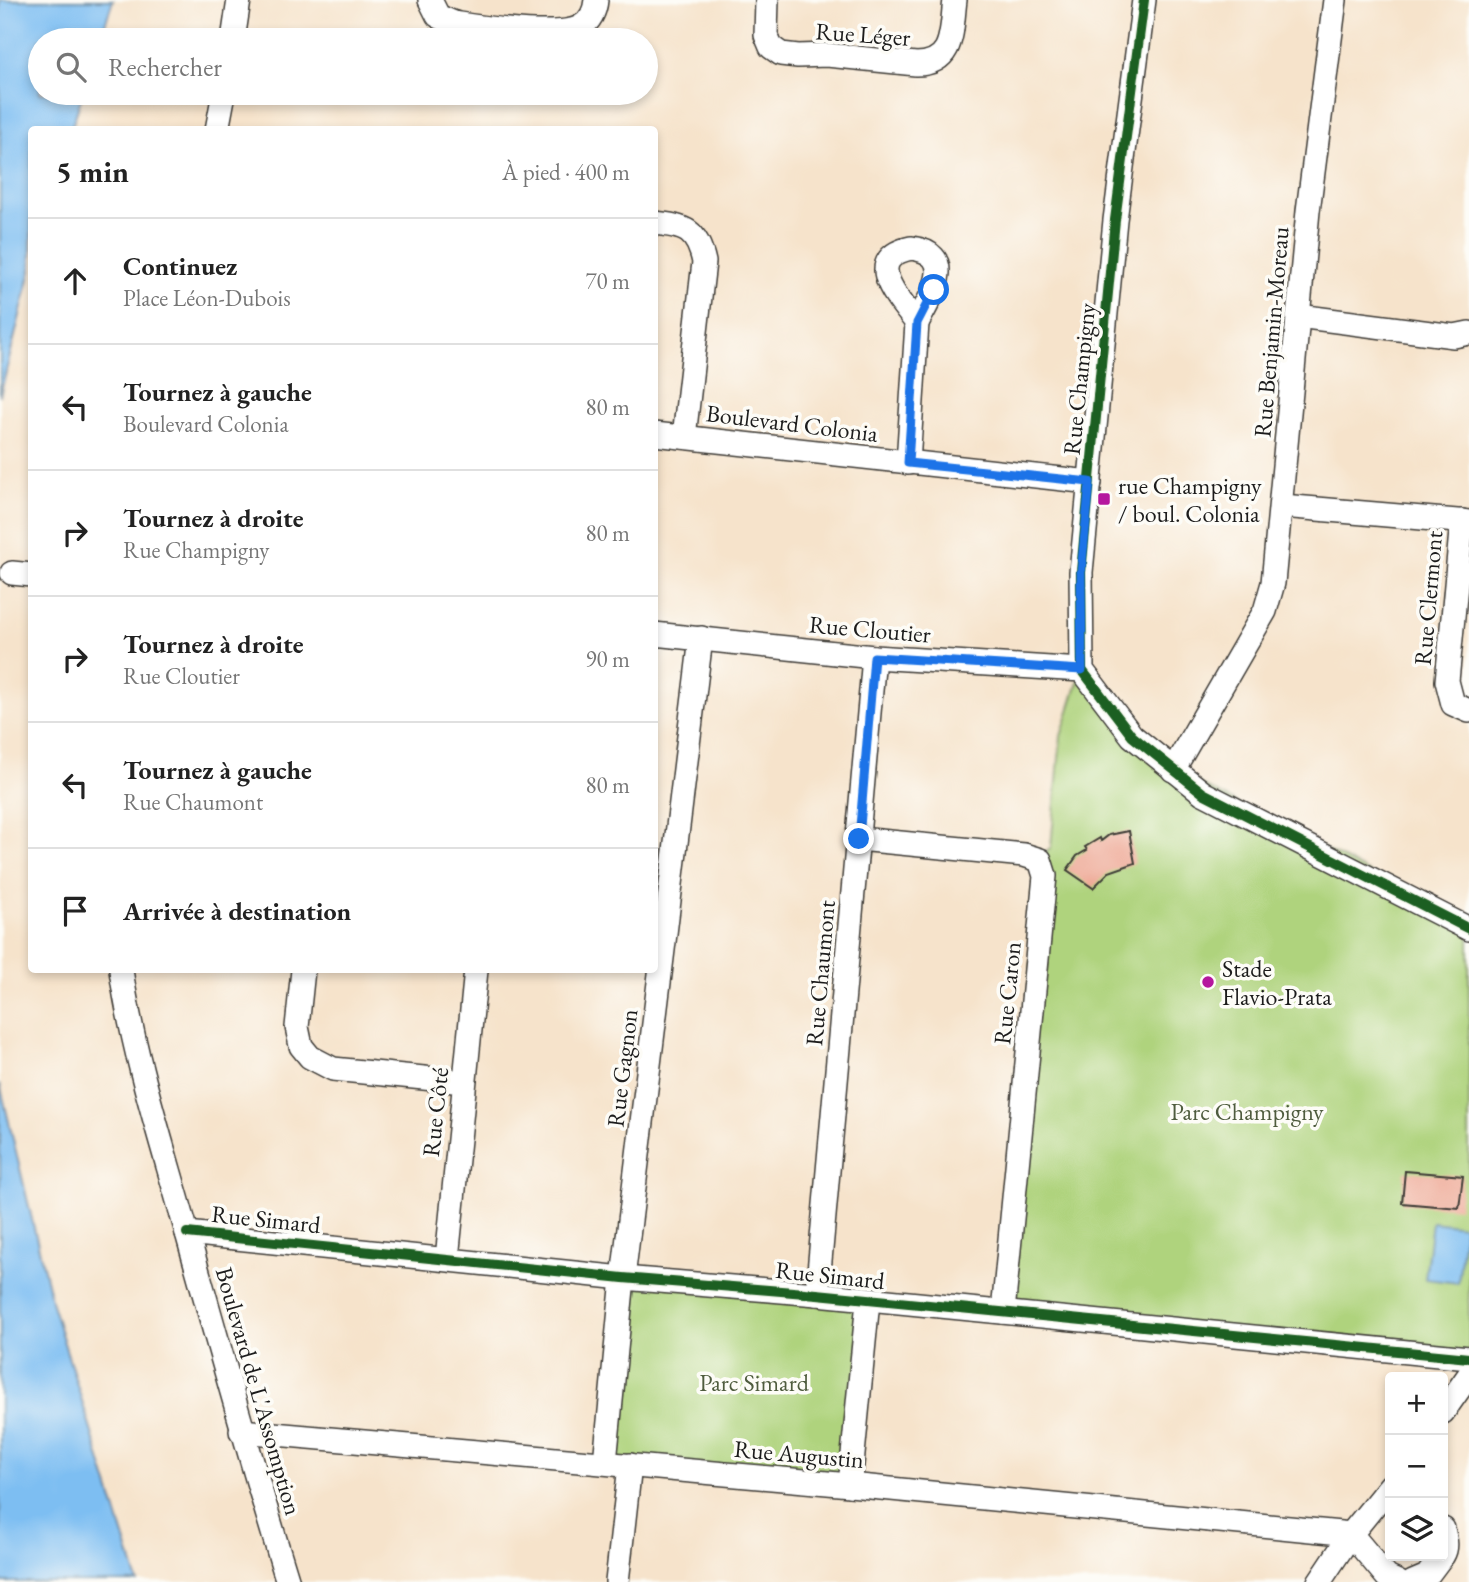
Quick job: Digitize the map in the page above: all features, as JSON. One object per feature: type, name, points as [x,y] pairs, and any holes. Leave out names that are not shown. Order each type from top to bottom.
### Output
[{"type":"street","points":[[235,28],[239,0]]},
{"type":"street","points":[[430,0],[438,16],[456,24],[498,28]]},
{"type":"street","points":[[579,28],[587,23],[596,0]]},
{"type":"street","name":"Rue Léger","points":[[767,0],[766,35],[771,47],[781,54],[827,55],[916,64],[930,64],[941,58],[950,36],[955,0]]},
{"type":"street","name":"Rue Champigny","points":[[1082,670],[1081,572],[1115,220],[1144,0]]},
{"type":"street","name":"Rue Benjamin-Moreau","points":[[1173,770],[1265,611],[1273,583],[1308,211],[1335,0]]},
{"type":"street","points":[[218,126],[222,105]]},
{"type":"street","points":[[658,224],[688,230],[699,242],[704,262],[684,437]]},
{"type":"street","points":[[1298,316],[1454,336],[1469,333]]},
{"type":"street","points":[[908,463],[917,323]]},
{"type":"street","name":"Boulevard Colonia","points":[[658,434],[1090,482]]},
{"type":"street","points":[[1282,506],[1465,521]]},
{"type":"street","name":"Rue Clermont","points":[[1465,521],[1447,681],[1453,704],[1469,711]]},
{"type":"street","name":"Rue Cloutier","points":[[658,634],[874,657],[1082,670]]},
{"type":"street","name":"Rue Gagnon","points":[[604,1462],[623,1278],[701,638]]},
{"type":"street","name":"Rue Chaumont","points":[[817,1294],[874,657]]},
{"type":"street","points":[[1082,670],[1132,736],[1203,793],[1469,929]]},
{"type":"street","name":"Rue Caron","points":[[859,839],[1024,855],[1040,860],[1045,876],[1003,1312]]},
{"type":"street","name":"Boulevard de L'Assomption","points":[[121,973],[154,1120],[241,1431],[288,1582]]},
{"type":"street","points":[[303,973],[297,1027],[301,1046],[310,1057],[333,1069],[464,1082]]},
{"type":"street","name":"Rue Côté","points":[[447,1259],[476,973]]},
{"type":"street","name":"Rue Simard","points":[[187,1233],[623,1278],[817,1294],[1469,1358]]},
{"type":"street","points":[[850,1485],[868,1301]]},
{"type":"street","points":[[1448,1405],[1469,1375]]},
{"type":"street","name":"Rue Augustin","points":[[241,1431],[604,1462],[1351,1534]]},
{"type":"street","points":[[617,1582],[630,1465]]},
{"type":"street","points":[[1319,1582],[1351,1534],[1385,1492]]},
{"type":"street","points":[[1351,1534],[1387,1577],[1398,1582]]},
{"type":"street","points":[[1413,1582],[1427,1576],[1438,1561]]},
{"type":"green space","name":"Parc Champigny","points":[[1082,670],[1173,770],[1469,925],[1469,1358],[1003,1312],[1040,860],[1051,847],[1061,736]]},
{"type":"green space","name":"Parc Simard","points":[[623,1278],[868,1301],[850,1485],[605,1462]]},
{"type":"water","points":[[0,0],[113,0],[104,28],[28,28],[28,105],[79,105],[72,126],[28,126],[28,283],[0,396]]},
{"type":"water","points":[[0,1084],[52,1304],[138,1582],[0,1582]]},
{"type":"water","points":[[1432,1222],[1465,1226],[1458,1283],[1425,1279]]},
{"type":"building","points":[[1129,831],[1135,863],[1109,872],[1093,888],[1067,870],[1077,856],[1087,850],[1085,847],[1100,838],[1101,841],[1109,835]]},
{"type":"building","points":[[1405,1171],[1463,1176],[1459,1208],[1402,1203]]},
{"type":"cycle path","points":[[1144,0],[1115,220],[1081,572],[1082,670],[1132,736],[1203,793],[1469,929]]},
{"type":"cycle path","points":[[187,1233],[623,1278],[817,1294],[1469,1358]]},
{"type":"place","name":"rue Champigny / boul. Colonia","points":[[1104,499]]},
{"type":"place","name":"Stade Flavio-Prata","points":[[1208,982]]},
{"type":"route","points":[[859,839],[874,657],[1082,670],[1081,572],[1090,482],[908,463],[917,323],[934,290]]}]
